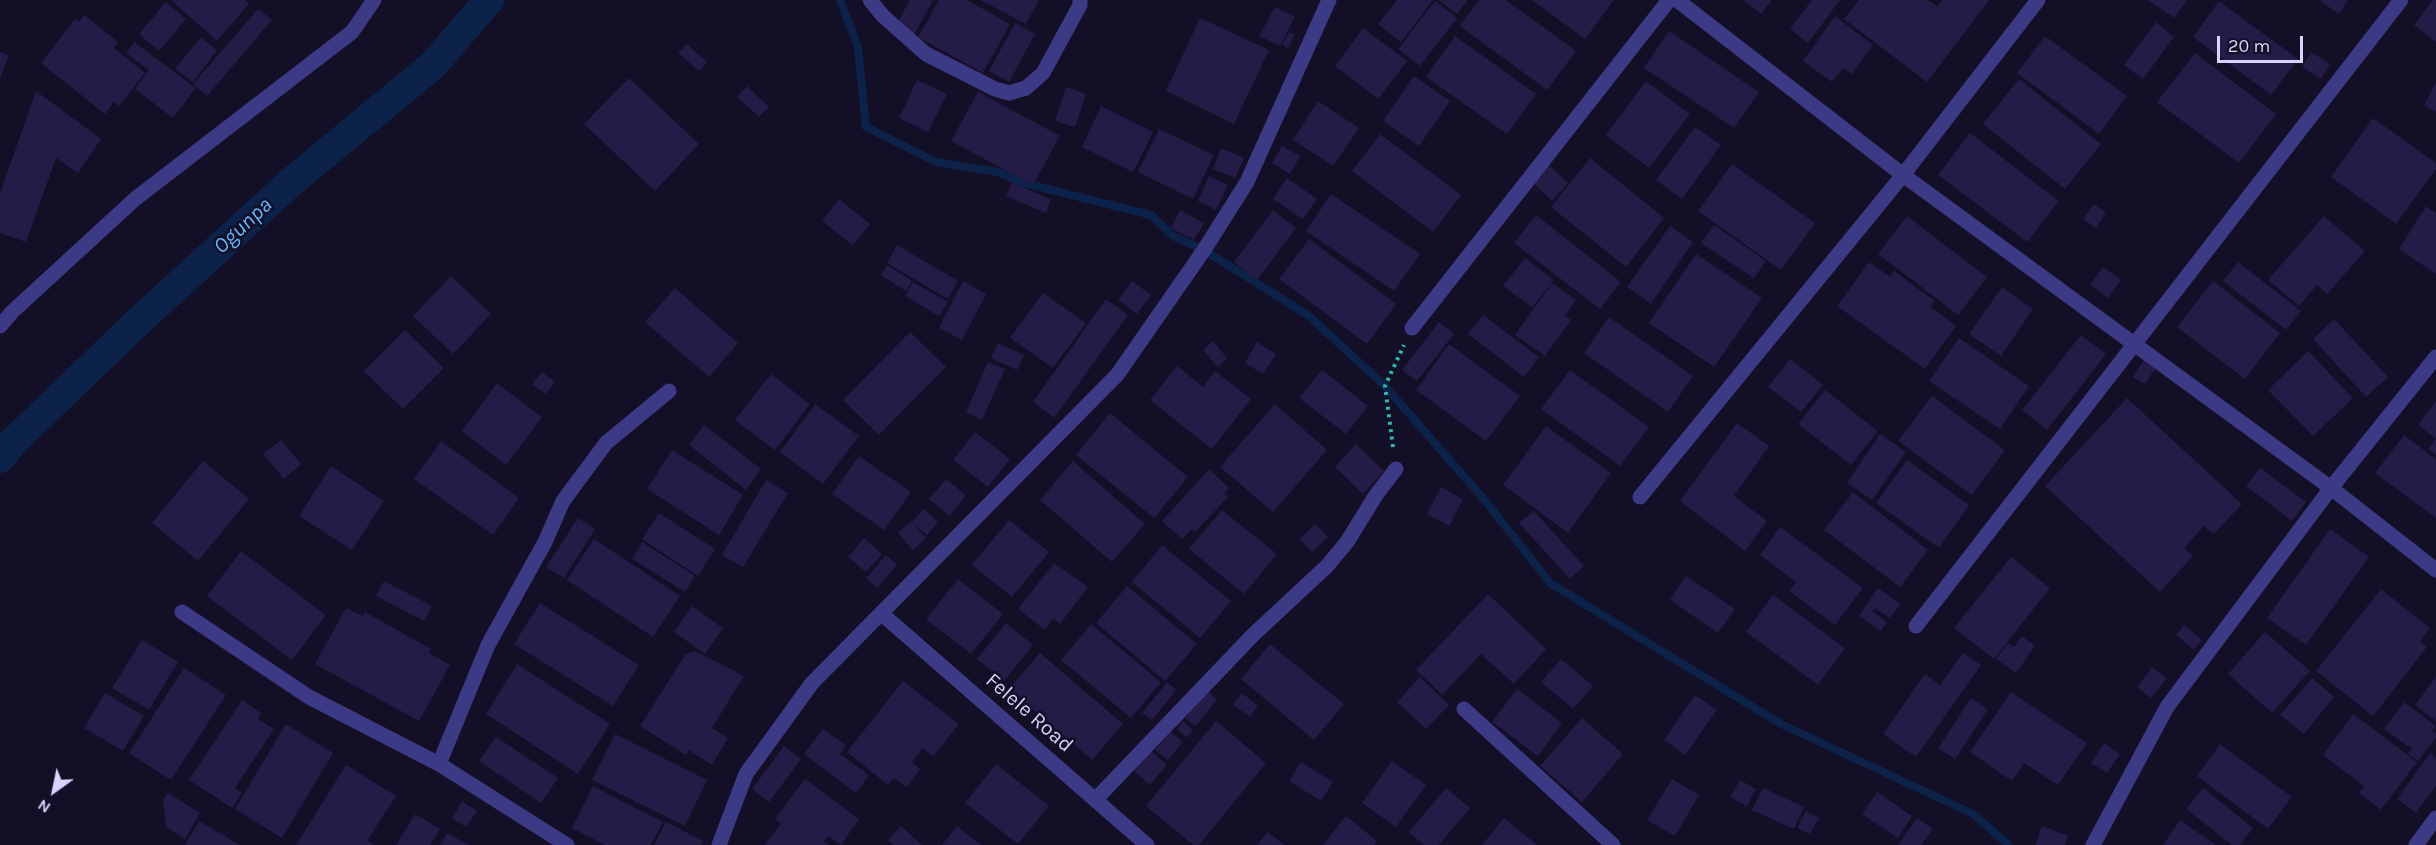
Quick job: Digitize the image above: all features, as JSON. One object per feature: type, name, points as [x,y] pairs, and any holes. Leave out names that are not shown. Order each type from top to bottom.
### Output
[{"type":"street","points":[[0,326],[135,199],[352,32],[374,0]]},
{"type":"street","points":[[870,0],[883,16],[926,54],[995,89],[1009,93],[1026,88],[1043,73],[1080,5],[1080,0]]},
{"type":"street","points":[[718,845],[746,774],[812,683],[1117,375],[1204,250],[1247,182],[1329,0]]},
{"type":"street","points":[[1412,328],[1669,0]]},
{"type":"street","points":[[1677,0],[1904,176],[2331,488],[2436,570]]},
{"type":"street","points":[[1640,497],[1904,176],[2038,0]]},
{"type":"street","points":[[1916,626],[2401,0]]},
{"type":"street","points":[[2093,845],[2167,707],[2331,488],[2436,357]]},
{"type":"street","points":[[439,764],[488,645],[545,542],[563,501],[606,443],[669,391]]},
{"type":"street","points":[[1096,799],[1253,635],[1327,566],[1347,542],[1376,495],[1396,469]]},
{"type":"street","points":[[182,612],[309,697],[439,764],[567,845]]},
{"type":"street","name":"Felele Road","points":[[882,614],[1147,845]]},
{"type":"street","points":[[1464,709],[1604,842]]},
{"type":"street","points":[[2416,845],[2436,818]]},
{"type":"path","points":[[1396,469],[1385,386],[1412,328]]},
{"type":"building","points":[[171,0],[245,0],[249,4],[217,41]]},
{"type":"building","points":[[910,0],[933,0],[914,35],[896,25]]},
{"type":"building","points":[[939,0],[967,0],[1010,24],[983,73],[918,37]]},
{"type":"building","points":[[980,0],[1039,0],[1026,24]]},
{"type":"building","points":[[1397,0],[1433,0],[1401,42],[1378,24]]},
{"type":"building","points":[[1438,0],[1468,0],[1457,14]]},
{"type":"building","points":[[1479,0],[1506,0],[1576,51],[1547,90],[1460,26]]},
{"type":"building","points":[[1532,0],[1614,0],[1585,39]]},
{"type":"building","points":[[1743,0],[1772,0],[1761,14]]},
{"type":"building","points":[[1812,0],[1840,0],[1808,43],[1790,29]]},
{"type":"building","points":[[1859,0],[1928,0],[1937,6],[1942,0],[1989,0],[1927,82],[1844,19]]},
{"type":"building","points":[[2148,0],[2187,0],[2174,18]]},
{"type":"building","points":[[2319,0],[2348,0],[2339,14]]},
{"type":"building","points":[[2433,0],[2436,0],[2436,42],[2414,25]]},
{"type":"building","points":[[1435,1],[1457,18],[1420,66],[1398,49]]},
{"type":"building","points":[[2219,1],[2298,59],[2271,95],[2193,37]]},
{"type":"building","points":[[166,2],[186,19],[159,51],[139,34]]},
{"type":"building","points":[[1275,7],[1295,17],[1280,46],[1259,36]]},
{"type":"building","points":[[258,9],[272,20],[207,96],[193,84]]},
{"type":"building","points":[[84,15],[118,42],[114,48],[145,73],[119,106],[114,102],[105,114],[41,63],[75,19],[79,22]]},
{"type":"building","points":[[1835,16],[1873,45],[1852,74],[1843,68],[1832,82],[1803,61]]},
{"type":"building","points":[[1200,18],[1269,50],[1234,124],[1166,91]]},
{"type":"building","points":[[2156,22],[2174,37],[2143,79],[2124,65]]},
{"type":"building","points":[[1015,23],[1035,34],[1009,82],[989,71]]},
{"type":"building","points":[[1363,28],[1407,61],[1378,99],[1335,66]]},
{"type":"building","points":[[1669,31],[1759,92],[1734,128],[1644,68]]},
{"type":"building","points":[[1289,32],[1295,35],[1288,48],[1282,45]]},
{"type":"building","points":[[1455,36],[1536,94],[1507,134],[1426,77]]},
{"type":"building","points":[[2045,36],[2127,96],[2099,134],[2017,73]]},
{"type":"building","points":[[201,37],[217,50],[193,82],[175,69]]},
{"type":"building","points":[[134,42],[196,88],[173,118],[135,89],[149,70],[126,53]]},
{"type":"building","points":[[687,44],[707,62],[699,71],[678,53]]},
{"type":"building","points":[[0,52],[9,55],[0,79]]},
{"type":"building","points":[[2311,52],[2330,64],[2321,79],[2302,67]]},
{"type":"building","points":[[2195,53],[2276,114],[2239,163],[2157,102]]},
{"type":"building","points":[[1414,76],[1450,101],[1419,146],[1383,121]]},
{"type":"building","points":[[629,78],[699,144],[655,191],[584,124]]},
{"type":"building","points":[[2019,79],[2101,144],[2065,189],[1983,124]]},
{"type":"building","points":[[917,80],[947,94],[928,132],[899,118]]},
{"type":"building","points":[[1646,81],[1690,114],[1649,168],[1606,135]]},
{"type":"building","points":[[2436,82],[2436,112],[2424,105]]},
{"type":"building","points":[[747,86],[769,107],[759,117],[737,97]]},
{"type":"building","points":[[1066,87],[1086,94],[1075,127],[1055,121]]},
{"type":"building","points":[[36,91],[101,139],[78,173],[56,158],[26,242],[0,233],[0,193]]},
{"type":"building","points":[[978,92],[1060,136],[1033,185],[951,141]]},
{"type":"building","points":[[1318,101],[1359,128],[1333,166],[1293,140]]},
{"type":"building","points":[[1101,106],[1153,132],[1133,172],[1082,147]]},
{"type":"building","points":[[2373,118],[2436,163],[2436,169],[2396,224],[2331,177]]},
{"type":"building","points":[[1695,127],[1721,145],[1682,199],[1656,180]]},
{"type":"building","points":[[1159,129],[1214,155],[1193,199],[1138,172]]},
{"type":"building","points":[[1970,133],[2059,201],[2027,242],[1938,175]]},
{"type":"building","points":[[1380,134],[1461,195],[1433,232],[1352,171]]},
{"type":"building","points":[[1282,146],[1300,156],[1290,174],[1272,163]]},
{"type":"building","points":[[1221,148],[1244,158],[1235,178],[1213,169]]},
{"type":"building","points":[[1590,158],[1664,218],[1626,267],[1551,207]]},
{"type":"building","points":[[1732,164],[1815,223],[1781,270],[1698,211]]},
{"type":"building","points":[[1549,165],[1568,183],[1552,201],[1532,182]]},
{"type":"building","points":[[1209,176],[1228,185],[1216,210],[1198,201]]},
{"type":"building","points":[[1287,178],[1317,199],[1303,219],[1273,199]]},
{"type":"building","points":[[1012,183],[1051,199],[1046,213],[1006,196]]},
{"type":"building","points":[[1331,194],[1420,254],[1394,291],[1306,231]]},
{"type":"building","points":[[839,199],[870,224],[853,245],[822,221]]},
{"type":"building","points":[[2094,204],[2106,213],[2096,228],[2083,219]]},
{"type":"building","points":[[2426,206],[2436,213],[2436,274],[2399,249]]},
{"type":"building","points":[[1180,210],[1204,223],[1194,240],[1171,228]]},
{"type":"building","points":[[1273,210],[1296,228],[1257,280],[1234,262]]},
{"type":"building","points":[[1536,215],[1621,282],[1600,309],[1514,243]]},
{"type":"building","points":[[1907,216],[1987,277],[1958,315],[1878,254]]},
{"type":"building","points":[[2324,216],[2365,251],[2327,294],[2317,285],[2299,306],[2268,280]]},
{"type":"building","points":[[1714,225],[1766,261],[1754,278],[1701,243]]},
{"type":"building","points":[[1670,226],[1693,242],[1651,304],[1627,287]]},
{"type":"building","points":[[1309,239],[1396,304],[1367,344],[1279,279]]},
{"type":"building","points":[[897,245],[958,281],[948,299],[887,263]]},
{"type":"building","points":[[1696,254],[1762,298],[1714,367],[1649,323]]},
{"type":"building","points":[[1525,258],[1554,280],[1532,307],[1503,286]]},
{"type":"building","points":[[1869,262],[1890,277],[1894,271],[1935,301],[1931,307],[1956,326],[1925,369],[1837,306]]},
{"type":"building","points":[[2238,262],[2301,311],[2286,330],[2223,281]]},
{"type":"building","points":[[887,265],[912,281],[906,291],[881,275]]},
{"type":"building","points":[[2103,267],[2121,280],[2108,298],[2090,285]]},
{"type":"building","points":[[451,276],[491,314],[453,354],[413,316]]},
{"type":"building","points":[[963,281],[986,294],[962,340],[939,328]]},
{"type":"building","points":[[1132,281],[1151,295],[1137,314],[1118,300]]},
{"type":"building","points":[[2213,281],[2280,333],[2245,379],[2177,327]]},
{"type":"building","points":[[913,282],[948,302],[939,316],[905,296]]},
{"type":"building","points":[[1552,283],[1576,300],[1565,316],[1571,320],[1545,356],[1515,335]]},
{"type":"building","points":[[2002,287],[2033,309],[2001,356],[1969,334]]},
{"type":"building","points":[[675,288],[738,343],[709,377],[645,322]]},
{"type":"building","points":[[1043,293],[1086,323],[1053,368],[1010,338]]},
{"type":"building","points":[[1106,299],[1128,315],[1054,418],[1033,402]]},
{"type":"building","points":[[1483,315],[1539,357],[1524,377],[1468,334]]},
{"type":"building","points":[[1609,317],[1693,376],[1668,412],[1584,353]]},
{"type":"building","points":[[2334,319],[2388,377],[2366,397],[2313,339]]},
{"type":"building","points":[[1439,322],[1454,334],[1417,381],[1402,370]]},
{"type":"building","points":[[405,330],[444,368],[403,409],[364,371]]},
{"type":"building","points":[[910,332],[946,367],[879,435],[843,400]]},
{"type":"building","points":[[2081,335],[2106,354],[2047,430],[2022,410]]},
{"type":"building","points":[[1959,338],[2029,386],[2000,429],[1929,381]]},
{"type":"building","points":[[1213,341],[1227,358],[1218,367],[1203,350]]},
{"type":"building","points":[[1257,342],[1276,354],[1263,374],[1245,363]]},
{"type":"building","points":[[998,343],[1024,355],[1017,370],[991,358]]},
{"type":"building","points":[[1449,344],[1520,396],[1486,441],[1416,390]]},
{"type":"building","points":[[2308,351],[2353,398],[2313,436],[2268,390]]},
{"type":"building","points":[[2146,357],[2158,364],[2145,384],[2133,377]]},
{"type":"building","points":[[1790,359],[1823,385],[1801,412],[1768,387]]},
{"type":"building","points":[[988,362],[1005,369],[982,420],[966,412]]},
{"type":"building","points":[[1177,366],[1203,387],[1215,371],[1251,399],[1212,449],[1150,400]]},
{"type":"building","points":[[1322,370],[1368,406],[1346,434],[1299,398]]},
{"type":"building","points":[[1570,370],[1649,427],[1620,466],[1541,409]]},
{"type":"building","points":[[542,372],[555,382],[546,394],[532,384]]},
{"type":"building","points":[[771,374],[810,404],[775,450],[735,420]]},
{"type":"building","points":[[497,383],[542,417],[506,465],[462,431]]},
{"type":"building","points":[[1825,390],[1878,431],[1851,465],[1798,424]]},
{"type":"building","points":[[1932,396],[2005,450],[1972,495],[1898,441]]},
{"type":"building","points":[[2127,398],[2242,504],[2214,534],[2204,526],[2184,548],[2193,556],[2160,592],[2045,486]]},
{"type":"building","points":[[2436,401],[2436,439],[2418,425]]},
{"type":"building","points":[[815,404],[859,436],[823,484],[780,452]]},
{"type":"building","points":[[1275,404],[1327,450],[1273,512],[1220,467]]},
{"type":"building","points":[[1110,413],[1188,477],[1154,518],[1076,455]]},
{"type":"building","points":[[1737,423],[1769,446],[1734,496],[1767,521],[1745,551],[1680,501]]},
{"type":"building","points":[[704,425],[761,469],[746,490],[689,445]]},
{"type":"building","points":[[1546,426],[1611,473],[1568,533],[1503,485]]},
{"type":"building","points":[[975,432],[1010,459],[988,487],[953,460]]},
{"type":"building","points":[[1880,434],[1906,452],[1872,500],[1847,483]]},
{"type":"building","points":[[2404,435],[2436,459],[2436,518],[2375,473]]},
{"type":"building","points":[[2436,439],[2436,455],[2428,449]]},
{"type":"building","points":[[281,440],[301,464],[284,479],[263,454]]},
{"type":"building","points":[[441,441],[519,498],[493,535],[414,479]]},
{"type":"building","points":[[1356,444],[1384,471],[1363,494],[1335,467]]},
{"type":"building","points":[[672,450],[743,495],[719,535],[647,489]]},
{"type":"building","points":[[859,456],[911,492],[884,530],[832,494]]},
{"type":"building","points":[[1907,460],[1969,505],[1939,548],[1876,503]]},
{"type":"building","points":[[203,461],[249,499],[198,561],[152,523]]},
{"type":"building","points":[[1073,461],[1145,524],[1112,562],[1040,500]]},
{"type":"building","points":[[331,466],[384,501],[352,550],[299,516]]},
{"type":"building","points":[[2260,468],[2306,502],[2292,521],[2246,486]]},
{"type":"building","points":[[1209,469],[1229,488],[1224,494],[1228,497],[1195,532],[1192,529],[1182,539],[1162,521]]},
{"type":"building","points":[[946,479],[966,495],[950,516],[929,499]]},
{"type":"building","points":[[766,480],[788,493],[743,567],[722,555]]},
{"type":"building","points":[[1441,487],[1463,499],[1449,526],[1427,514]]},
{"type":"building","points":[[1853,492],[1928,550],[1900,587],[1824,530]]},
{"type":"building","points":[[924,509],[938,522],[927,535],[912,522]]},
{"type":"building","points":[[1222,510],[1277,554],[1244,594],[1189,549]]},
{"type":"building","points":[[1534,511],[1584,566],[1570,579],[1519,523]]},
{"type":"building","points":[[659,513],[715,549],[698,576],[642,539]]},
{"type":"building","points":[[578,518],[595,529],[564,578],[546,567]]},
{"type":"building","points":[[1009,520],[1049,552],[1012,597],[972,565]]},
{"type":"building","points":[[911,521],[926,538],[913,550],[898,533]]},
{"type":"building","points":[[1315,524],[1328,537],[1312,552],[1299,539]]},
{"type":"building","points":[[1780,527],[1863,588],[1835,625],[1789,591],[1796,582],[1760,555]]},
{"type":"building","points":[[2330,529],[2369,557],[2306,645],[2267,618]]},
{"type":"building","points":[[864,538],[882,554],[866,572],[848,557]]},
{"type":"building","points":[[594,539],[680,596],[653,637],[567,580]]},
{"type":"building","points":[[642,542],[695,576],[685,592],[632,559]]},
{"type":"building","points":[[1162,545],[1231,601],[1200,638],[1132,582]]},
{"type":"building","points":[[241,551],[326,615],[292,660],[207,596]]},
{"type":"building","points":[[886,555],[897,565],[877,588],[866,578]]},
{"type":"building","points":[[2011,557],[2050,588],[1994,659],[1954,628]]},
{"type":"building","points":[[1054,563],[1088,587],[1060,624],[1053,619],[1045,630],[1018,609]]},
{"type":"building","points":[[1686,576],[1735,609],[1718,633],[1670,600]]},
{"type":"building","points":[[958,579],[1003,614],[971,654],[926,619]]},
{"type":"building","points":[[384,581],[432,606],[424,621],[376,596]]},
{"type":"building","points":[[1127,586],[1197,644],[1165,681],[1096,623]]},
{"type":"building","points":[[1878,588],[1900,604],[1890,618],[1875,608],[1872,611],[1887,622],[1881,631],[1859,616]]},
{"type":"building","points":[[2381,589],[2430,628],[2420,641],[2427,647],[2373,716],[2316,671]]},
{"type":"building","points":[[1488,594],[1546,649],[1514,684],[1481,654],[1442,695],[1416,670]]},
{"type":"building","points":[[1773,595],[1845,648],[1818,685],[1746,632]]},
{"type":"building","points":[[540,603],[639,665],[613,706],[514,644]]},
{"type":"building","points":[[692,606],[723,628],[705,654],[674,632]]},
{"type":"building","points":[[346,608],[363,616],[365,612],[431,649],[429,653],[450,665],[419,721],[315,664]]},
{"type":"building","points":[[1006,623],[1033,645],[1004,681],[977,659]]},
{"type":"building","points":[[1091,624],[1161,682],[1131,718],[1061,660]]},
{"type":"building","points":[[2184,625],[2202,640],[2194,650],[2176,635]]},
{"type":"building","points":[[2265,632],[2310,671],[2272,713],[2228,674]]},
{"type":"building","points":[[2022,636],[2035,646],[2016,673],[1996,659],[2008,643],[2014,647]]},
{"type":"building","points":[[142,640],[178,662],[149,710],[112,688]]},
{"type":"building","points":[[1270,644],[1344,704],[1314,740],[1241,679]]},
{"type":"building","points":[[695,651],[744,676],[712,728],[728,738],[712,765],[689,750],[686,755],[640,726],[685,655]]},
{"type":"building","points":[[1040,653],[1123,724],[1092,760],[1009,689]]},
{"type":"building","points":[[1963,653],[1981,665],[1916,757],[1883,734],[1925,674],[1940,685]]},
{"type":"building","points":[[1561,659],[1593,686],[1573,709],[1541,682]]},
{"type":"building","points":[[517,664],[610,724],[578,774],[486,714]]},
{"type":"building","points":[[2152,667],[2167,678],[2151,698],[2137,687]]},
{"type":"building","points":[[184,668],[226,695],[171,780],[129,753]]},
{"type":"building","points":[[1420,677],[1449,705],[1426,729],[1397,702]]},
{"type":"building","points":[[2436,677],[2436,721],[2415,705]]},
{"type":"building","points":[[2312,678],[2334,697],[2304,734],[2280,715]]},
{"type":"building","points":[[903,681],[959,724],[933,757],[923,748],[912,762],[920,769],[907,787],[894,778],[888,785],[847,752]]},
{"type":"building","points":[[1167,682],[1176,690],[1152,720],[1142,713]]},
{"type":"building","points":[[1517,689],[1562,723],[1538,756],[1492,722]]},
{"type":"building","points":[[1207,691],[1217,699],[1196,726],[1185,718]]},
{"type":"building","points":[[2011,692],[2087,743],[2058,785],[2024,763],[2012,781],[1970,752]]},
{"type":"building","points":[[105,693],[144,716],[123,751],[84,728]]},
{"type":"building","points":[[1242,693],[1258,706],[1250,717],[1233,705]]},
{"type":"building","points":[[1695,695],[1717,710],[1685,755],[1664,740]]},
{"type":"building","points":[[1971,698],[1988,709],[1955,759],[1938,748]]},
{"type":"building","points":[[242,700],[261,713],[258,719],[274,729],[235,788],[242,793],[232,808],[189,780]]},
{"type":"building","points":[[2404,702],[2436,726],[2432,731],[2436,733],[2436,738],[2418,761],[2408,754],[2412,749],[2384,729]]},
{"type":"building","points":[[2353,714],[2417,762],[2381,810],[2359,793],[2364,786],[2323,755]]},
{"type":"building","points":[[1582,718],[1623,754],[1582,802],[1540,766]]},
{"type":"building","points":[[1183,721],[1193,730],[1187,738],[1177,729]]},
{"type":"building","points":[[1216,721],[1266,763],[1199,845],[1193,845],[1146,806]]},
{"type":"building","points":[[286,724],[333,753],[282,838],[235,809]]},
{"type":"building","points":[[823,729],[846,745],[840,754],[869,775],[856,793],[804,754]]},
{"type":"building","points":[[1171,732],[1183,742],[1168,760],[1155,750]]},
{"type":"building","points":[[615,734],[707,780],[685,826],[592,780]]},
{"type":"building","points":[[496,737],[558,778],[541,803],[479,761]]},
{"type":"building","points":[[2104,743],[2120,754],[2107,773],[2091,763]]},
{"type":"building","points":[[2220,744],[2292,797],[2268,829],[2197,776]]},
{"type":"building","points":[[784,746],[801,759],[769,802],[752,789]]},
{"type":"building","points":[[1151,751],[1167,765],[1150,785],[1134,771]]},
{"type":"building","points":[[2430,753],[2436,758],[2436,786],[2416,813],[2397,799]]},
{"type":"building","points":[[1392,761],[1426,785],[1396,827],[1362,803]]},
{"type":"building","points":[[1301,762],[1333,782],[1321,801],[1289,781]]},
{"type":"building","points":[[996,764],[1049,806],[1018,844],[965,803]]},
{"type":"building","points":[[346,765],[396,796],[367,841],[374,845],[296,845]]},
{"type":"building","points":[[805,779],[859,819],[841,845],[828,836],[824,841],[829,845],[765,845],[781,823],[775,819]]},
{"type":"building","points":[[1672,779],[1699,795],[1675,836],[1647,820]]},
{"type":"building","points":[[1740,780],[1756,789],[1747,806],[1730,797]]},
{"type":"building","points":[[593,786],[663,822],[651,845],[605,845],[572,828]]},
{"type":"building","points":[[1446,788],[1470,808],[1439,845],[1424,845],[1409,832]]},
{"type":"building","points":[[1763,788],[1804,807],[1794,829],[1752,810]]},
{"type":"building","points":[[2203,788],[2253,828],[2240,845],[2232,845],[2186,809]]},
{"type":"building","points":[[1877,792],[1912,816],[1898,838],[1862,814]]},
{"type":"building","points":[[168,793],[200,813],[185,839],[166,827],[163,801]]},
{"type":"building","points":[[462,801],[477,811],[466,827],[452,818]]},
{"type":"building","points":[[1806,811],[1819,818],[1810,834],[1797,828]]},
{"type":"building","points":[[415,814],[440,829],[430,845],[396,845]]},
{"type":"building","points":[[1346,816],[1377,841],[1374,845],[1323,845]]},
{"type":"building","points":[[1504,818],[1537,845],[1482,845]]},
{"type":"building","points":[[1917,818],[1933,829],[1921,845],[1898,845]]},
{"type":"building","points":[[2180,820],[2216,845],[2163,845]]},
{"type":"building","points":[[199,821],[240,845],[185,845]]},
{"type":"building","points":[[666,822],[703,841],[701,845],[654,845]]},
{"type":"building","points":[[901,826],[922,845],[893,845],[888,840]]},
{"type":"building","points":[[957,826],[981,845],[942,845]]},
{"type":"building","points":[[2042,826],[2068,836],[2065,845],[2035,845]]},
{"type":"building","points":[[1268,832],[1284,845],[1257,845]]},
{"type":"building","points":[[447,833],[469,845],[440,845]]},
{"type":"waterway","name":"Ogunpa","points":[[0,458],[13,442],[140,320],[290,183],[433,65],[489,0]]},
{"type":"waterway","points":[[840,0],[858,47],[866,127],[936,162],[998,172],[1020,182],[1151,215],[1173,236],[1204,250],[1309,316],[1385,386],[1487,503],[1550,583],[1781,724],[1973,814],[2009,845]]}]
